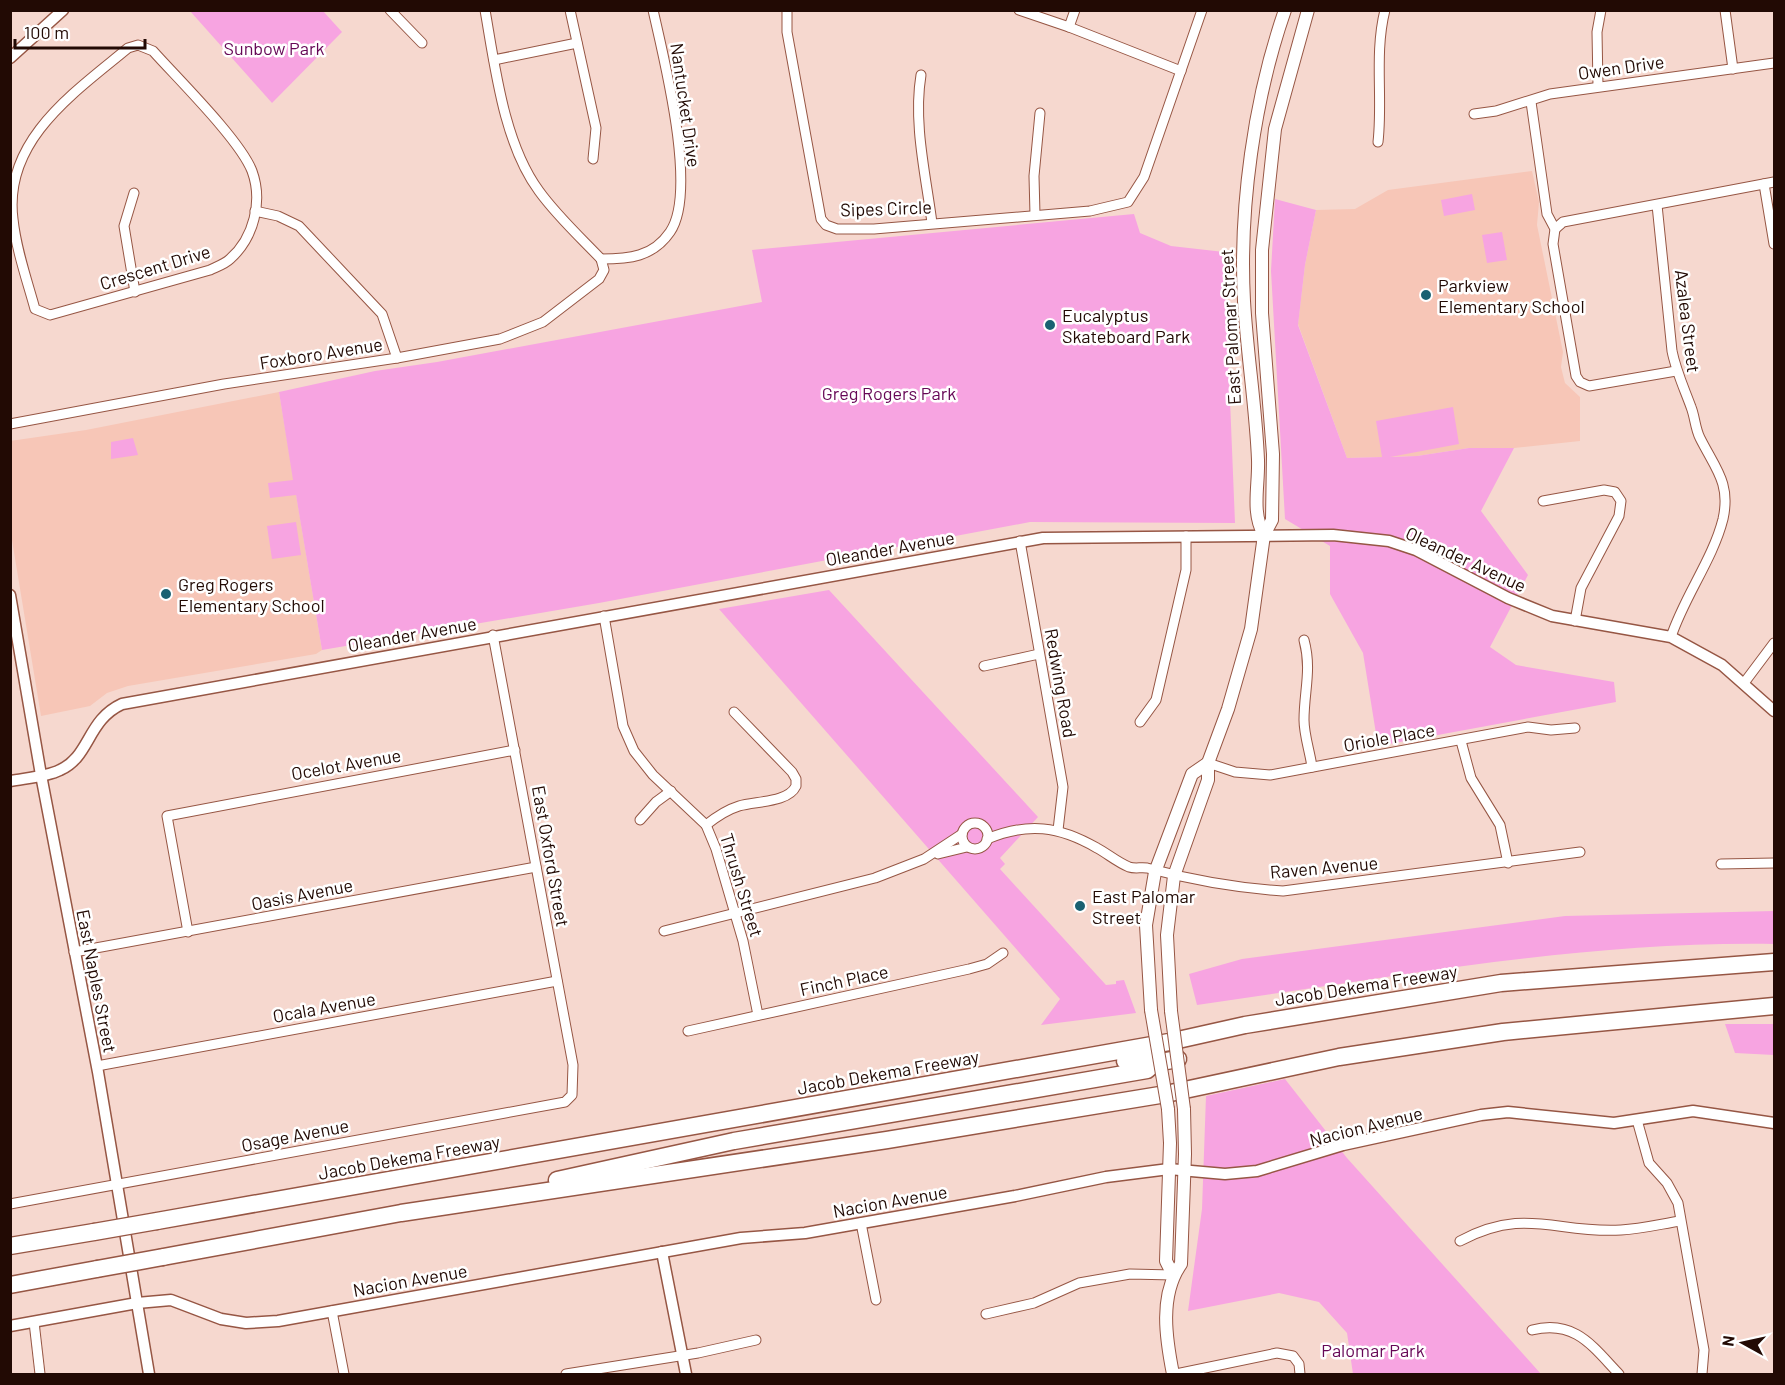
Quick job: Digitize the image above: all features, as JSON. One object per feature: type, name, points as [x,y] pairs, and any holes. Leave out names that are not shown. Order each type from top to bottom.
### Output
[{"type":"highway","name":"Jacob Dekema Freeway","points":[[10,1246],[1169,1042],[1245,1024],[1501,983],[1774,962]]},
{"type":"highway","points":[[401,1213],[887,1140],[1166,1094],[1339,1057],[1503,1032],[1774,1006]]},
{"type":"highway","points":[[10,1285],[401,1213],[734,1141],[1030,1083],[1144,1058],[1158,1062],[1178,1059]]},
{"type":"highway","points":[[157,1221],[1030,1083]]},
{"type":"main road","name":"East Palomar Street","points":[[1264,535],[1256,521],[1258,460],[1244,299],[1245,226],[1250,165],[1267,66],[1285,10]]},
{"type":"main road","name":"East Palomar Street","points":[[1174,1374],[1166,1312],[1173,1275],[1181,1264],[1184,1109],[1171,1011],[1167,935],[1174,876],[1208,780],[1208,763],[1228,709],[1251,629],[1264,535],[1272,520],[1273,454],[1262,313],[1263,246],[1275,129],[1308,10]]},
{"type":"main road","points":[[1245,226],[1253,241],[1263,246]]},
{"type":"main road","name":"East Palomar Street","points":[[1173,1275],[1166,1262],[1168,1109],[1158,1062],[1151,1010],[1146,925],[1155,872],[1192,774],[1208,763]]},
{"type":"street","points":[[10,58],[63,10]]},
{"type":"street","points":[[390,10],[422,43]]},
{"type":"street","points":[[485,10],[512,136],[521,159],[538,190],[578,237],[601,259]]},
{"type":"street","points":[[570,10],[596,128],[593,159]]},
{"type":"street","name":"Nantucket Drive","points":[[601,259],[630,259],[652,250],[669,234],[680,210],[679,150],[670,87],[653,10]]},
{"type":"street","name":"Sipes Circle","points":[[787,10],[787,32],[821,219],[826,225],[837,229],[1090,211],[1128,202],[1144,177],[1181,71]]},
{"type":"street","points":[[1019,10],[1181,71],[1202,10]]},
{"type":"street","points":[[1069,27],[1076,10]]},
{"type":"street","points":[[1378,142],[1381,97],[1379,37],[1385,10]]},
{"type":"street","points":[[1598,86],[1597,32],[1601,10]]},
{"type":"street","points":[[1725,10],[1733,69]]},
{"type":"street","points":[[494,60],[577,43]]},
{"type":"street","name":"Crescent Drive","points":[[146,46],[242,152],[252,171],[256,194],[255,211],[250,231],[229,260],[210,270],[50,315],[35,309],[13,218],[14,172],[27,146],[43,124],[128,48],[146,46]]},
{"type":"street","name":"Owen Drive","points":[[1474,114],[1531,102],[1550,94],[1774,63]]},
{"type":"street","points":[[921,75],[918,92],[932,224]]},
{"type":"street","points":[[1531,102],[1547,214],[1555,229],[1553,244],[1576,376],[1580,382],[1588,386],[1676,370]]},
{"type":"street","points":[[1035,215],[1034,176],[1040,113]]},
{"type":"street","points":[[1555,229],[1563,222],[1774,182]]},
{"type":"street","points":[[1764,184],[1774,244]]},
{"type":"street","points":[[134,193],[124,226],[135,292]]},
{"type":"street","name":"Azalea Street","points":[[1657,205],[1672,351],[1676,370],[1699,437],[1721,474],[1725,502],[1720,530],[1677,619],[1671,637]]},
{"type":"street","points":[[255,211],[278,216],[298,226],[336,265],[382,314],[397,358]]},
{"type":"street","name":"Foxboro Avenue","points":[[10,424],[225,384],[397,358],[500,339],[543,322],[599,279],[604,270],[601,259]]},
{"type":"street","points":[[1543,501],[1604,490],[1615,492],[1621,501],[1618,516],[1581,588],[1575,621]]},
{"type":"street","name":"Oleander Avenue","points":[[10,781],[61,770],[74,760],[98,722],[113,708],[122,704],[493,635],[1042,538],[1264,535],[1354,536],[1389,541],[1416,550],[1531,609],[1575,621],[1632,628],[1671,637],[1722,665],[1774,711]]},
{"type":"street","points":[[1140,722],[1156,700],[1186,570],[1186,536]]},
{"type":"street","name":"Redwing Road","points":[[1020,541],[1063,787],[1063,806],[1058,830]]},
{"type":"street","name":"East Naples Street","points":[[10,595],[41,776],[96,1066],[149,1374]]},
{"type":"street","name":"Thrush Street","points":[[604,616],[623,726],[634,751],[653,775],[706,825],[716,849],[735,913],[758,1016]]},
{"type":"street","name":"East Oxford Street","points":[[493,635],[557,981],[573,1084]]},
{"type":"street","points":[[1304,640],[1308,657],[1309,686],[1304,724],[1312,767]]},
{"type":"street","points":[[1744,683],[1774,643]]},
{"type":"street","points":[[984,666],[1039,654]]},
{"type":"street","points":[[706,825],[724,812],[740,806],[786,796],[796,786],[796,779],[792,772],[734,712]]},
{"type":"street","name":"Oriole Place","points":[[1208,763],[1252,775],[1270,774],[1528,727],[1575,728]]},
{"type":"street","points":[[1461,741],[1471,778],[1500,825],[1508,863]]},
{"type":"street","name":"Ocelot Avenue","points":[[188,932],[167,816],[183,811],[515,750]]},
{"type":"street","points":[[640,820],[656,802],[671,792]]},
{"type":"street","points":[[664,930],[875,878],[930,856],[967,847],[981,848],[987,838],[982,826],[970,824],[962,834],[930,856]]},
{"type":"street","name":"Raven Avenue","points":[[982,826],[1009,830],[1058,830],[1098,848],[1131,868],[1246,889],[1283,891],[1580,852]]},
{"type":"street","name":"Raven Avenue","points":[[987,838],[1009,830]]},
{"type":"street","points":[[962,834],[967,847]]},
{"type":"street","points":[[1720,864],[1774,864]]},
{"type":"street","name":"Oasis Avenue","points":[[74,952],[536,867]]},
{"type":"street","name":"Finch Place","points":[[688,1031],[969,969],[987,964],[1003,954]]},
{"type":"street","name":"Ocala Avenue","points":[[96,1066],[557,981]]},
{"type":"street","name":"Osage Avenue","points":[[10,1204],[565,1102],[572,1095],[573,1084]]},
{"type":"street","name":"Nacion Avenue","points":[[10,1326],[137,1303],[171,1300],[221,1319],[246,1323],[278,1321],[741,1238],[776,1237],[861,1223],[1106,1177],[1169,1169],[1225,1174],[1257,1171],[1343,1145],[1481,1115],[1508,1112],[1532,1113],[1598,1123],[1637,1120],[1693,1111],[1774,1123]]},
{"type":"street","points":[[1637,1120],[1643,1150],[1649,1163],[1666,1183],[1678,1203],[1704,1350],[1702,1374]]},
{"type":"street","points":[[1460,1241],[1495,1225],[1516,1223],[1620,1230],[1680,1221]]},
{"type":"street","points":[[861,1223],[876,1300]]},
{"type":"street","points":[[662,1252],[686,1374]]},
{"type":"street","points":[[986,1314],[1034,1303],[1079,1283],[1131,1274],[1173,1275]]},
{"type":"street","points":[[332,1311],[344,1374]]},
{"type":"street","points":[[34,1322],[40,1374]]},
{"type":"street","points":[[1532,1330],[1542,1328],[1573,1331],[1581,1335],[1619,1374]]},
{"type":"street","points":[[566,1374],[756,1340]]},
{"type":"street","points":[[1174,1374],[1276,1353],[1293,1356],[1299,1364],[1300,1374]]},
{"type":"shaded area","name":"Parkview Elementary School","points":[[1532,171],[1539,202],[1537,225],[1563,352],[1561,367],[1565,383],[1580,397],[1580,441],[1514,448],[1469,448],[1417,456],[1347,458],[1298,324],[1305,265],[1316,210],[1355,209],[1388,190]]},
{"type":"shaded area","name":"Greg Rogers Elementary School","points":[[279,392],[322,650],[316,654],[128,686],[107,693],[90,706],[41,716],[11,534],[10,441],[86,430]]},
{"type":"green space","name":"Sunbow Park","points":[[190,11],[323,11],[342,32],[272,103]]},
{"type":"green space","points":[[1472,194],[1475,210],[1444,216],[1441,200]]},
{"type":"green space","points":[[1275,199],[1316,210],[1305,265],[1298,325],[1347,458],[1382,457],[1376,421],[1453,407],[1459,444],[1390,457],[1417,456],[1469,448],[1514,448],[1481,511],[1528,575],[1490,647],[1516,665],[1614,682],[1616,702],[1378,746],[1363,653],[1330,594],[1330,546],[1285,519],[1271,271]]},
{"type":"green space","name":"Greg Rogers Park","points":[[1134,214],[1140,233],[1171,246],[1224,252],[1235,523],[1030,522],[599,603],[322,650],[296,495],[270,498],[268,483],[293,480],[279,392],[375,371],[437,362],[762,302],[752,250]]},
{"type":"green space","points":[[1502,232],[1507,260],[1487,263],[1482,235]]},
{"type":"green space","points":[[133,438],[138,455],[111,459],[111,442]]},
{"type":"green space","points":[[296,522],[301,555],[272,559],[267,526]]},
{"type":"green space","points":[[829,590],[1038,817],[1000,858],[1005,864],[1000,869],[1106,985],[1124,980],[1136,1013],[1041,1025],[1060,999],[719,609]]},
{"type":"green space","points":[[1774,911],[1774,944],[1629,948],[1557,955],[1413,973],[1197,1005],[1189,974],[1242,959],[1565,916]]},
{"type":"green space","points":[[1725,1024],[1774,1024],[1774,1055],[1735,1053]]},
{"type":"green space","name":"Palomar Park","points":[[1285,1079],[1347,1158],[1541,1374],[1353,1374],[1347,1333],[1319,1302],[1279,1293],[1188,1311],[1202,1209],[1206,1096]]},
{"type":"place","name":"Parkview Elementary School","points":[[1426,295]]},
{"type":"place","name":"Eucalyptus Skateboard Park","points":[[1050,325]]},
{"type":"place","name":"Greg Rogers Elementary School","points":[[166,594]]},
{"type":"place","name":"East Palomar Street","points":[[1080,906]]}]
